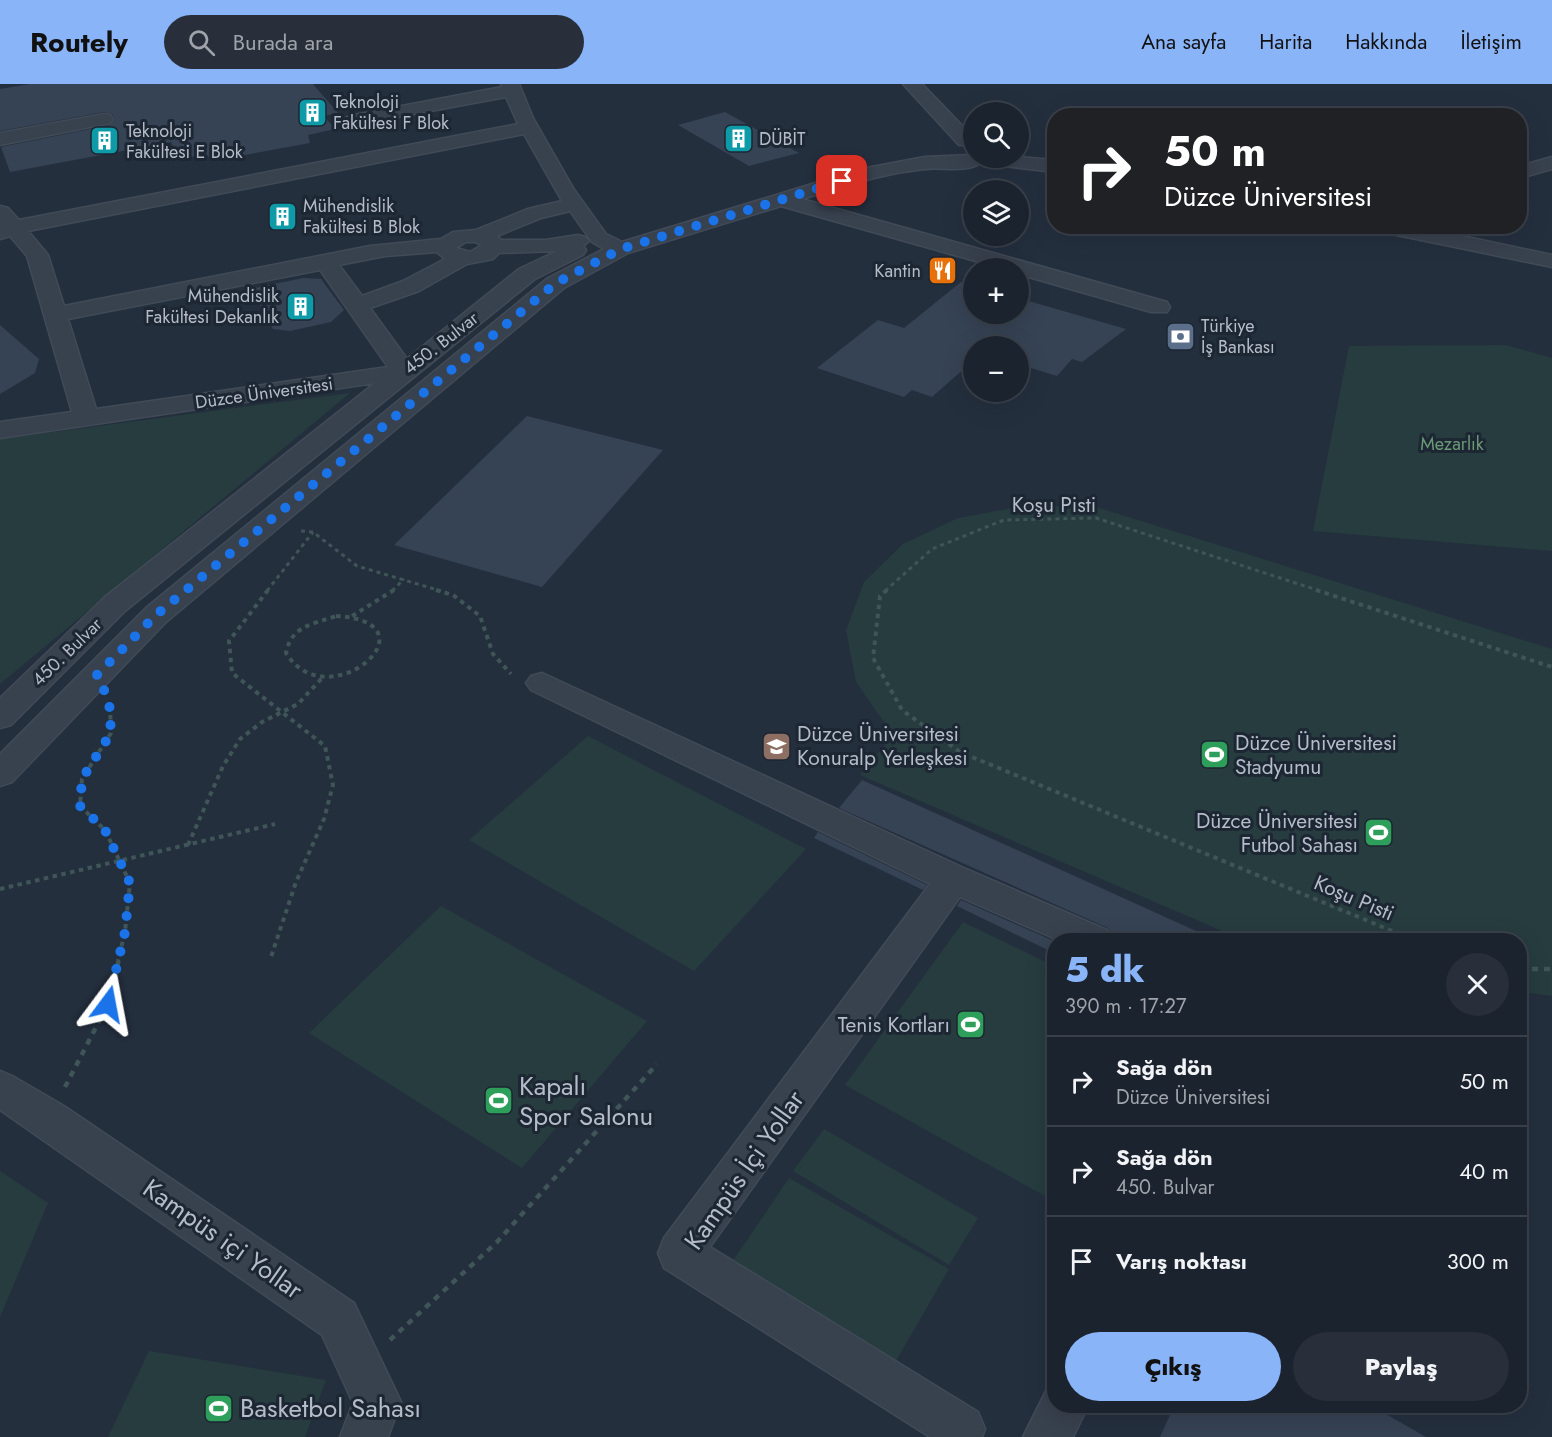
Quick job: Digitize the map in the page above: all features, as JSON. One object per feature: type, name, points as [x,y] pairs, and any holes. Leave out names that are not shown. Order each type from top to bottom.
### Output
[{"type":"street","points":[[912,84],[963,135]]},
{"type":"street","points":[[349,121],[512,87],[529,127],[575,204],[599,238],[621,249]]},
{"type":"street","points":[[0,139],[104,119]]},
{"type":"street","points":[[5,224],[529,127]]},
{"type":"street","name":"450. Bulvar","points":[[0,717],[115,604],[527,274],[599,238],[909,144],[963,149]]},
{"type":"street","name":"450. Bulvar","points":[[0,774],[156,615],[556,283],[621,249],[861,175],[963,154]]},
{"type":"street","name":"450. Bulvar","points":[[1029,161],[1047,165]]},
{"type":"street","points":[[1527,170],[1552,163]]},
{"type":"street","points":[[782,200],[1159,307]]},
{"type":"street","points":[[55,315],[326,262],[362,252],[402,246],[454,251],[478,256],[486,242],[535,213],[575,204]]},
{"type":"street","points":[[5,224],[37,255],[86,418]]},
{"type":"street","points":[[1455,234],[1492,238],[1552,261]]},
{"type":"street","points":[[486,242],[546,246],[599,238]]},
{"type":"street","points":[[356,304],[388,297],[434,276],[454,251]]},
{"type":"street","points":[[326,262],[404,372]]},
{"type":"street","name":"Düzce Üniversitesi","points":[[0,430],[404,372],[441,379]]},
{"type":"street","points":[[542,683],[952,879],[1078,933]]},
{"type":"street","name":"Kampüs İçi Yollar","points":[[952,879],[681,1253],[965,1434]]},
{"type":"street","name":"Kampüs içi Yollar","points":[[0,1089],[49,1119],[338,1319],[378,1402],[364,1437]]},
{"type":"street","points":[[1047,1437],[1060,1413]]},
{"type":"path","name":"Koşu Pisti","points":[[1397,933],[960,752],[902,710],[873,658],[880,596],[932,549],[1004,520],[1096,518],[1552,667]]},
{"type":"path","points":[[262,528],[313,532],[357,566],[453,595],[480,616],[493,654],[515,679],[542,683]]},
{"type":"path","points":[[271,957],[296,882],[324,819],[333,784],[326,746],[231,673],[229,641],[313,532]]},
{"type":"path","points":[[351,616],[393,591],[404,579]]},
{"type":"path","points":[[336,616],[351,616],[364,619],[380,633],[380,643],[376,653],[354,670],[323,676],[308,675],[288,662],[285,653],[295,633],[314,622],[336,616]]},
{"type":"path","points":[[49,1119],[108,1004],[125,932],[130,883],[105,830],[80,806],[82,779],[111,733],[109,699],[96,676]]},
{"type":"path","points":[[187,846],[223,766],[240,739],[280,712],[298,704],[323,676]]},
{"type":"path","points":[[0,889],[275,824]]},
{"type":"path","points":[[1527,969],[1552,969]]},
{"type":"path","points":[[360,1365],[440,1300],[573,1161],[657,1064]]},
{"type":"green space","name":"Mezarlık","points":[[1506,345],[1552,358],[1552,551],[1313,531],[1349,346]]},
{"type":"green space","points":[[350,393],[0,684],[0,439]]},
{"type":"green space","name":"Düzce Üniversitesi Futbol Sahası","points":[[1024,506],[1096,507],[1552,649],[1552,996],[1527,993],[1527,933],[1227,933],[860,775],[893,735],[856,682],[846,630],[864,582],[903,544],[958,518]]},
{"type":"green space","points":[[588,736],[806,849],[694,971],[469,840]]},
{"type":"green space","name":"Kapalı Spor Salonu","points":[[441,906],[647,1021],[522,1168],[309,1033]]},
{"type":"green space","name":"Tenis Kortları","points":[[963,922],[1047,963],[1047,1197],[845,1085]]},
{"type":"green space","points":[[824,1129],[978,1218],[949,1265],[793,1171]]},
{"type":"green space","points":[[0,1171],[48,1203],[0,1317]]},
{"type":"green space","points":[[789,1178],[949,1269],[888,1375],[724,1274]]},
{"type":"green space","name":"Basketbol Sahası","points":[[149,1351],[326,1380],[305,1437],[108,1437]]},
{"type":"building","points":[[30,84],[313,84],[338,113],[324,116],[335,129],[308,135],[310,143],[212,161],[206,154],[180,159],[171,142],[10,172],[1,147],[110,125],[115,119],[112,114],[104,112],[0,131],[0,89]]},
{"type":"building","name":"DÜBİT","points":[[725,112],[799,153],[749,166],[678,125]]},
{"type":"building","name":"Mühendislik Fakültesi Dekanlık","points":[[303,278],[321,279],[344,310],[331,322],[290,331],[273,329],[251,289]]},
{"type":"building","points":[[961,282],[963,283],[963,324],[1029,324],[1029,301],[1126,329],[1082,362],[1072,359],[1057,376],[1029,367],[1029,336],[963,336],[963,370],[932,397],[912,390],[904,397],[817,368],[878,320],[904,328]]},
{"type":"building","points":[[0,325],[39,359],[35,373],[0,394]]},
{"type":"building","points":[[527,416],[663,450],[542,587],[394,545]]},
{"type":"building","points":[[862,780],[1201,933],[1110,933],[1108,928],[839,808]]},
{"type":"building","points":[[818,832],[927,885],[923,890],[814,838]]},
{"type":"building","points":[[961,900],[1047,938],[1047,950],[957,906]]},
{"type":"building","points":[[1171,1413],[1384,1413],[1426,1437],[1160,1437]]},
{"type":"place","name":"Teknoloji Fakültesi F Blok","points":[[312,112]]},
{"type":"place","name":"DÜBİT","points":[[738,139]]},
{"type":"place","name":"Teknoloji Fakültesi E Blok","points":[[105,141]]},
{"type":"place","name":"Mühendislik Fakültesi B Blok","points":[[282,216]]},
{"type":"place","name":"Kantin","points":[[942,271]]},
{"type":"place","name":"Mühendislik Fakültesi Dekanlık","points":[[300,306]]},
{"type":"place","name":"Türkiye İş Bankası","points":[[1180,336]]},
{"type":"place","name":"Düzce Üniversitesi Konuralp Yerleşkesi","points":[[776,746]]},
{"type":"place","name":"Düzce Üniversitesi Stadyumu","points":[[1214,755]]},
{"type":"place","name":"Düzce Üniversitesi Futbol Sahası","points":[[1379,833]]},
{"type":"place","name":"Tenis Kortları","points":[[971,1025]]},
{"type":"place","name":"Kapalı Spor Salonu","points":[[498,1101]]},
{"type":"place","name":"Basketbol Sahası","points":[[219,1408]]},
{"type":"route","points":[[108,1004],[125,932],[130,883],[105,830],[80,806],[82,779],[111,733],[109,699],[96,676],[156,615],[556,283],[621,249],[842,181]]}]
